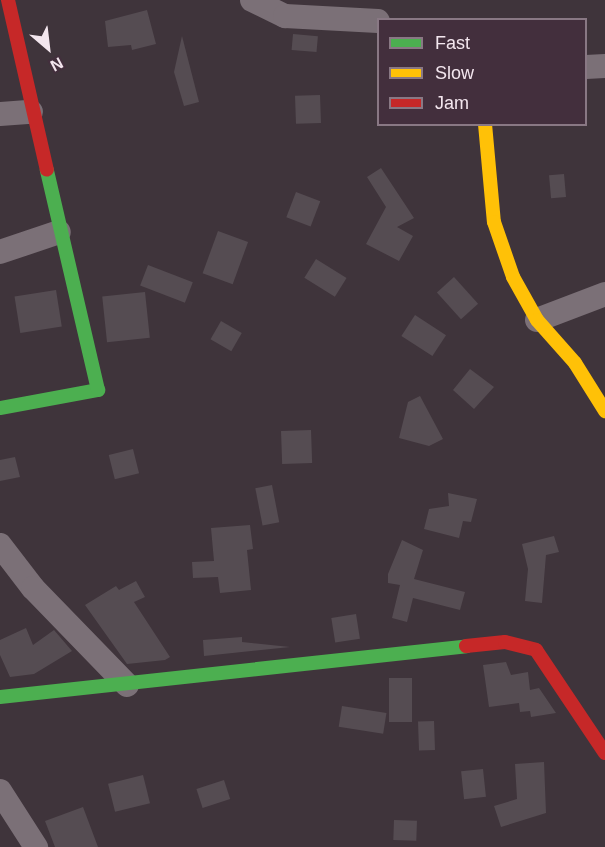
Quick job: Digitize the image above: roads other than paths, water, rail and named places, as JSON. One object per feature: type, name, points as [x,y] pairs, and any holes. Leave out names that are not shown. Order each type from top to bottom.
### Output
[{"type":"street","points":[[0,408],[98,390],[31,112],[8,0]]},
{"type":"street","points":[[252,0],[285,16],[377,21]]},
{"type":"street","points":[[587,67],[605,66]]},
{"type":"street","points":[[0,114],[31,112]]},
{"type":"street","points":[[485,126],[494,222],[513,277],[537,320],[574,363],[605,411]]},
{"type":"street","points":[[0,252],[59,232]]},
{"type":"street","points":[[537,320],[605,294]]},
{"type":"street","points":[[0,545],[33,588],[127,685]]},
{"type":"street","points":[[0,697],[127,685],[505,642],[536,650],[605,753]]},
{"type":"street","points":[[0,791],[36,847]]}]
